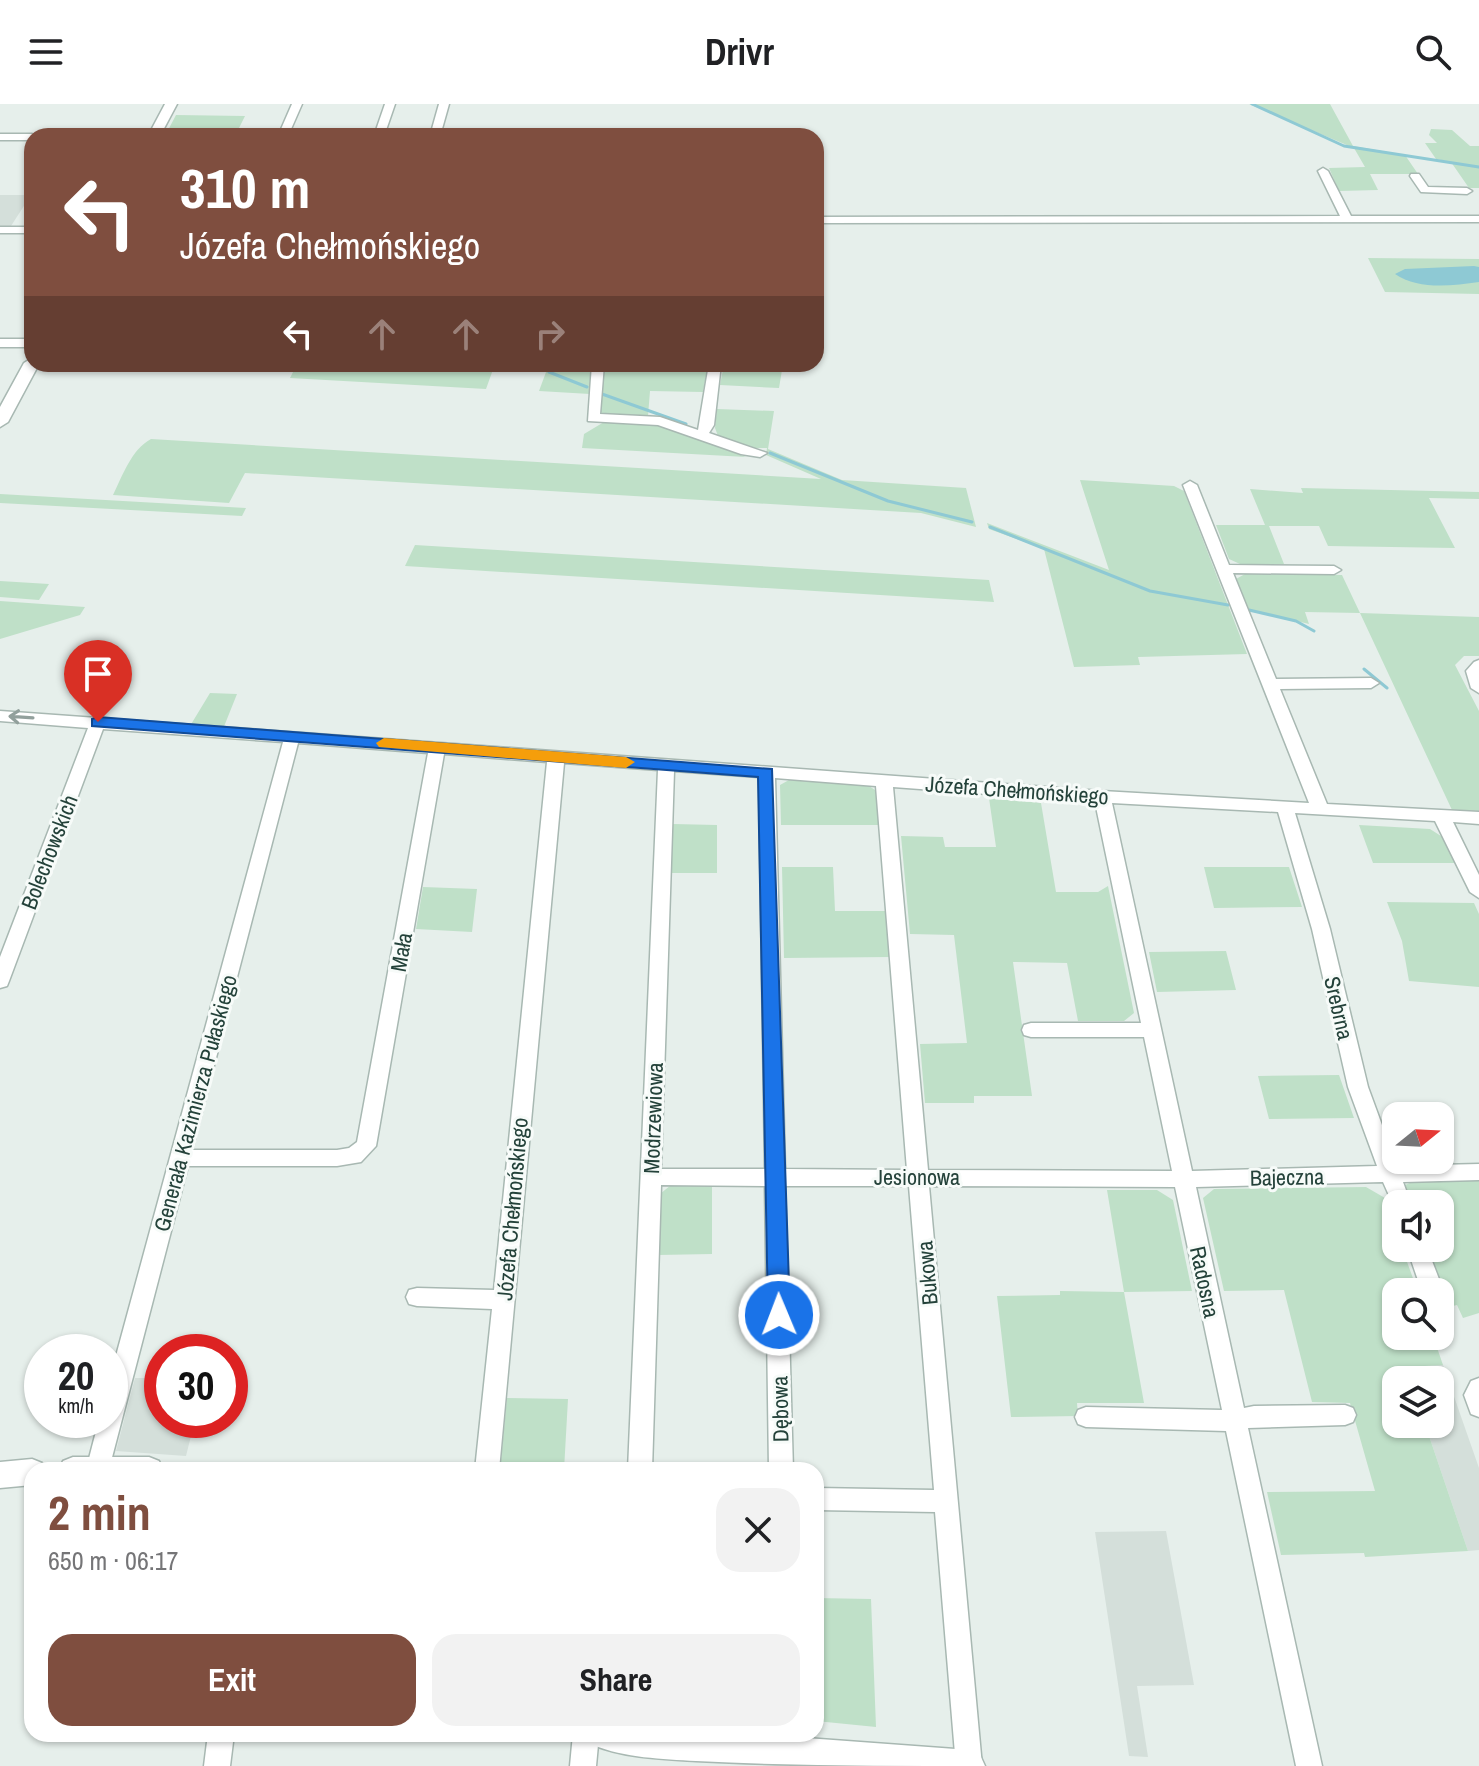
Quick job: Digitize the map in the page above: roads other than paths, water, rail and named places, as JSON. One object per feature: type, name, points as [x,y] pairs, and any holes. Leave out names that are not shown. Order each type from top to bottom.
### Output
[{"type":"street","points":[[158,128],[171,104]]},
{"type":"street","points":[[286,128],[297,104]]},
{"type":"street","points":[[382,128],[390,104]]},
{"type":"street","points":[[437,128],[444,104]]},
{"type":"street","points":[[0,137],[24,137]]},
{"type":"street","points":[[1323,171],[1347,219]]},
{"type":"street","points":[[1415,176],[1423,189],[1467,191]]},
{"type":"street","points":[[1430,191],[1443,219]]},
{"type":"street","points":[[824,220],[1479,219]]},
{"type":"street","points":[[0,230],[24,230]]},
{"type":"street","points":[[0,343],[24,343]]},
{"type":"street","points":[[0,422],[6,399],[26,372]]},
{"type":"street","points":[[597,372],[593,418],[660,421],[760,453]]},
{"type":"street","points":[[701,435],[707,425],[714,372]]},
{"type":"street","points":[[1190,485],[1321,811]]},
{"type":"street","points":[[1223,569],[1334,570]]},
{"type":"street","points":[[1479,665],[1474,671],[1479,688]]},
{"type":"street","points":[[1269,684],[1371,683]]},
{"type":"street","name":"Józefa Chełmońskiego","points":[[0,716],[1102,797],[1479,818]]},
{"type":"street","name":"Bolechowskich","points":[[0,981],[98,722]]},
{"type":"street","name":"Generała Kazimierza Pułaskiego","points":[[87,1462],[180,1158],[292,737]]},
{"type":"street","name":"Mała","points":[[180,1158],[337,1158],[359,1154],[368,1140],[437,747]]},
{"type":"street","name":"Józefa Chełmońskiego","points":[[488,1462],[556,757]]},
{"type":"street","name":"Modrzewiowa","points":[[640,1462],[666,765]]},
{"type":"street","name":"Dębowa","points":[[767,772],[781,1462]]},
{"type":"street","name":"Bukowa","points":[[884,780],[969,1766]]},
{"type":"street","name":"Radosna","points":[[1102,797],[1309,1766]]},
{"type":"street","name":"Srebrna","points":[[1285,809],[1321,929],[1358,1087],[1396,1190]]},
{"type":"street","points":[[1442,818],[1479,892]]},
{"type":"street","points":[[1031,1030],[1151,1030]]},
{"type":"street","name":"Bajeczna","points":[[1183,1179],[1479,1172]]},
{"type":"street","name":"Jesionowa","points":[[651,1177],[1183,1179]]},
{"type":"street","points":[[417,1297],[503,1300]]},
{"type":"street","points":[[1086,1417],[1235,1421],[1254,1416],[1345,1415]]},
{"type":"street","points":[[0,1475],[24,1473]]},
{"type":"street","points":[[824,1499],[946,1501]]},
{"type":"street","points":[[217,1766],[220,1742]]},
{"type":"street","points":[[583,1766],[585,1742]]},
{"type":"street","points":[[649,1742],[784,1743],[969,1766]]},
{"type":"water","points":[[1479,267],[1479,282],[1457,285],[1424,285],[1395,274],[1405,269]]},
{"type":"waterway","points":[[1252,104],[1344,146],[1479,167]]},
{"type":"waterway","points":[[549,372],[587,387]]},
{"type":"waterway","points":[[602,394],[686,424]]},
{"type":"waterway","points":[[770,453],[888,501],[972,522]]},
{"type":"waterway","points":[[990,527],[1150,591],[1228,605]]},
{"type":"waterway","points":[[1249,610],[1296,621],[1314,631]]},
{"type":"waterway","points":[[1364,669],[1387,688]]}]
